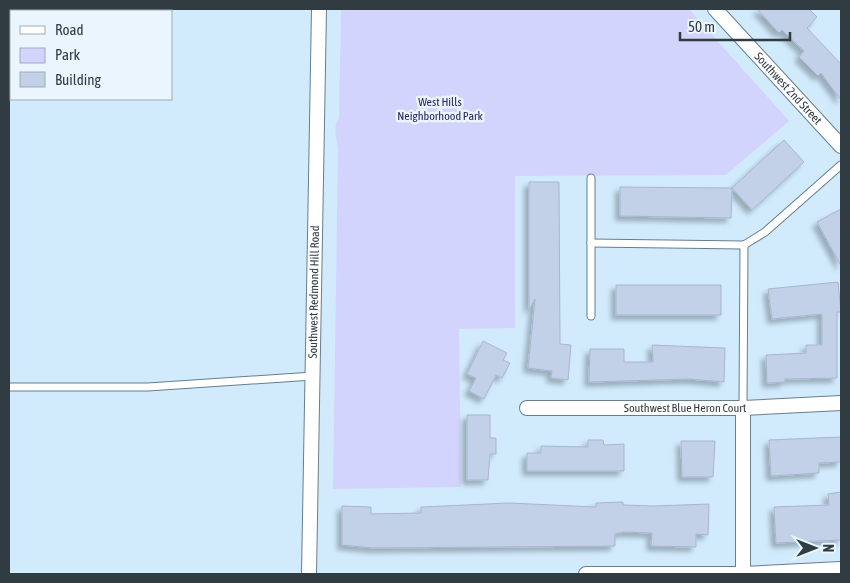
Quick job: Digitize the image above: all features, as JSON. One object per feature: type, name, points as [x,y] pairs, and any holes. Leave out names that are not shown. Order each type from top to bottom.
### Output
[{"type":"street","name":"Southwest Redmond Hill Road","points":[[309,574],[319,9]]},
{"type":"street","name":"Southwest 2nd Street","points":[[715,9],[841,146]]},
{"type":"street","name":"Southwest Blue Heron Court","points":[[527,408],[743,408],[841,403]]},
{"type":"street","points":[[743,408],[743,574]]},
{"type":"street","points":[[586,574],[743,574],[841,569]]},
{"type":"lane","points":[[591,243],[744,245],[765,232],[841,165]]},
{"type":"lane","points":[[591,178],[591,316]]},
{"type":"lane","points":[[743,408],[744,245]]},
{"type":"lane","points":[[9,387],[148,387],[313,376]]},
{"type":"green space","name":"West Hills Neighborhood Park","points":[[341,9],[689,9],[789,121],[726,175],[515,176],[515,328],[459,329],[461,487],[333,489],[338,149],[335,129],[339,118]]},
{"type":"building","points":[[757,9],[809,9],[817,17],[807,28],[841,64],[841,100],[821,73],[818,76],[799,57],[804,51],[782,30],[779,33]]},
{"type":"building","points":[[784,140],[804,162],[752,210],[732,188]]},
{"type":"building","points":[[529,182],[559,182],[560,344],[571,345],[568,380],[551,378],[552,371],[528,368],[535,299],[529,310]]},
{"type":"building","points":[[620,187],[732,188],[731,218],[620,216]]},
{"type":"building","points":[[841,209],[841,266],[817,222]]},
{"type":"building","points":[[838,282],[841,312],[837,312],[837,378],[785,379],[785,382],[767,383],[766,355],[806,353],[806,345],[822,345],[822,314],[772,319],[768,289]]},
{"type":"building","points":[[616,285],[721,285],[721,315],[616,315]]},
{"type":"building","points":[[483,341],[507,353],[503,360],[510,363],[502,378],[496,375],[484,399],[469,391],[476,378],[467,374]]},
{"type":"building","points":[[652,345],[725,348],[724,382],[689,379],[589,382],[590,349],[624,349],[624,362],[653,362]]},
{"type":"building","points":[[467,415],[490,415],[490,438],[496,438],[496,454],[490,454],[488,480],[467,480]]},
{"type":"building","points":[[841,437],[841,462],[819,463],[819,473],[771,476],[769,440]]},
{"type":"building","points":[[588,440],[603,440],[604,445],[624,444],[624,471],[527,471],[527,453],[541,453],[541,446],[588,447]]},
{"type":"building","points":[[681,441],[715,441],[713,477],[682,477]]},
{"type":"building","points":[[841,492],[841,540],[776,543],[774,507],[829,505],[828,494]]},
{"type":"building","points":[[623,502],[623,505],[654,506],[709,504],[708,535],[696,534],[696,547],[651,546],[652,533],[624,532],[615,534],[615,546],[374,548],[342,545],[342,506],[371,507],[371,514],[421,513],[421,507],[509,503],[596,507],[596,503]]}]
